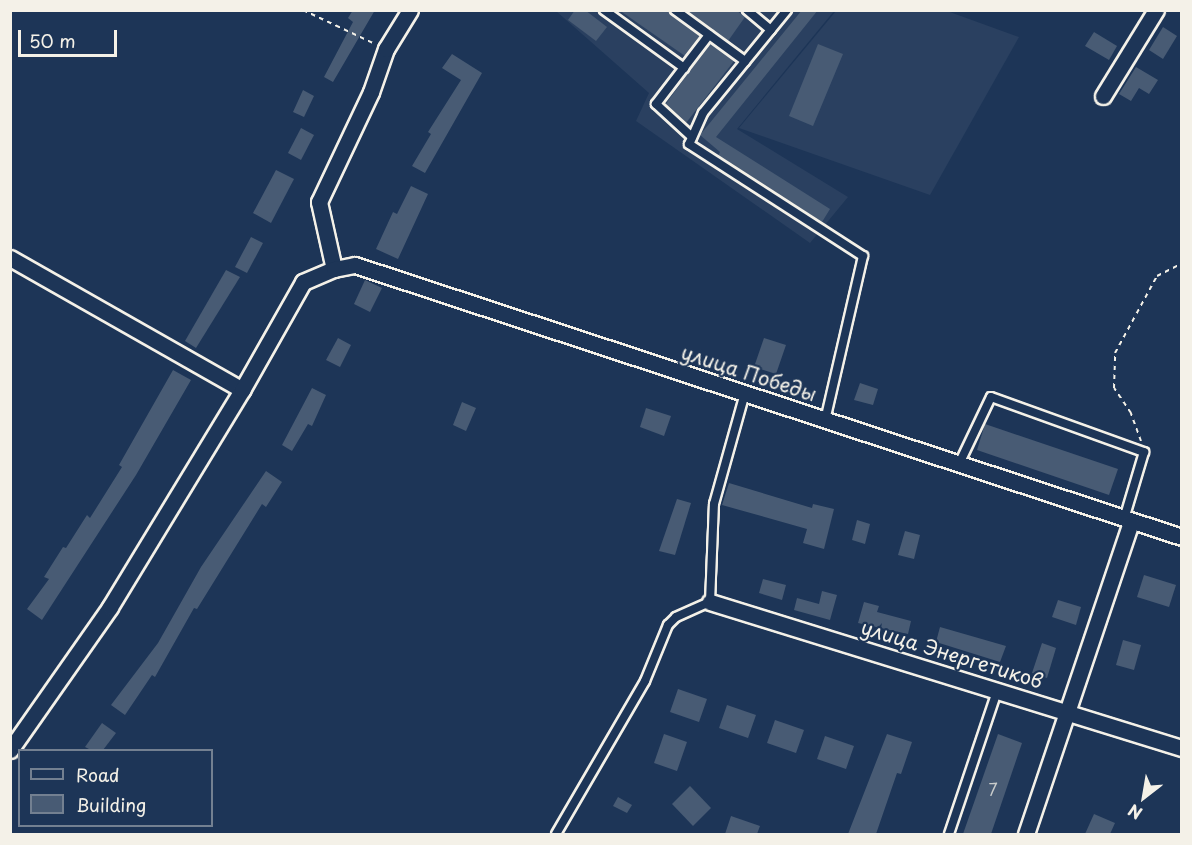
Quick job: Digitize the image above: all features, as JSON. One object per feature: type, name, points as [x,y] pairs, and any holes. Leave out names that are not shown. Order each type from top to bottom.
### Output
[{"type":"street","points":[[334,269],[319,201],[371,92],[386,49],[410,10]]},
{"type":"street","points":[[1103,96],[1156,10]]},
{"type":"street","points":[[10,258],[242,390],[110,607],[10,750]]},
{"type":"street","name":"улица Победы","points":[[242,390],[303,282],[334,269],[355,265],[1182,537]]},
{"type":"street","points":[[1026,834],[1127,520]]},
{"type":"street","name":"улица Энергетиков","points":[[710,602],[1182,748]]},
{"type":"lane","points":[[604,10],[684,68]]},
{"type":"lane","points":[[675,10],[745,62]]},
{"type":"lane","points":[[747,10],[771,30]]},
{"type":"lane","points":[[787,10],[703,113],[689,144],[863,256],[825,420]]},
{"type":"lane","points":[[692,137],[656,104],[709,35]]},
{"type":"lane","points":[[556,834],[645,681],[668,625],[676,617],[710,602],[714,504],[745,393]]},
{"type":"lane","points":[[959,464],[991,397],[1144,452],[1127,520]]},
{"type":"lane","points":[[949,834],[997,690]]},
{"type":"path","points":[[303,10],[386,49]]},
{"type":"path","points":[[1144,452],[1131,413],[1114,388],[1115,353],[1157,276],[1182,262]]},
{"type":"shaded area","points":[[556,11],[834,11],[737,129],[848,197],[810,243],[636,121],[649,93]]},
{"type":"shaded area","points":[[836,11],[947,11],[1019,37],[930,195],[739,128]]},
{"type":"building","points":[[353,10],[375,10],[333,82],[324,77],[353,22],[348,18]]},
{"type":"building","points":[[575,10],[585,10],[607,27],[596,41],[568,20]]},
{"type":"building","points":[[619,10],[669,10],[701,36],[685,56]]},
{"type":"building","points":[[686,10],[736,10],[745,17],[728,41]]},
{"type":"building","points":[[802,10],[818,10],[716,137],[830,209],[822,222],[718,156],[720,152],[700,135]]},
{"type":"building","points":[[1163,27],[1177,36],[1163,59],[1149,50]]},
{"type":"building","points":[[1094,32],[1117,46],[1109,60],[1085,46]]},
{"type":"building","points":[[710,43],[734,61],[686,123],[665,105]]},
{"type":"building","points":[[818,44],[843,54],[813,126],[789,116]]},
{"type":"building","points":[[452,54],[482,73],[425,173],[412,166],[431,134],[428,132],[461,80],[442,68]]},
{"type":"building","points":[[1136,67],[1158,80],[1149,94],[1139,88],[1131,101],[1119,94]]},
{"type":"building","points":[[303,90],[314,96],[304,117],[293,112]]},
{"type":"building","points":[[301,128],[314,135],[301,160],[288,153]]},
{"type":"building","points":[[276,170],[294,179],[271,223],[253,213]]},
{"type":"building","points":[[411,186],[428,194],[398,259],[376,249],[393,212],[397,214]]},
{"type":"building","points":[[251,237],[263,243],[247,273],[235,267]]},
{"type":"building","points":[[226,270],[240,277],[196,348],[185,341]]},
{"type":"building","points":[[365,280],[382,288],[370,312],[354,304]]},
{"type":"building","points":[[338,338],[351,345],[340,367],[326,360]]},
{"type":"building","points":[[764,338],[786,345],[776,374],[754,367]]},
{"type":"building","points":[[173,370],[191,380],[136,475],[42,620],[27,609],[49,579],[44,577],[63,547],[66,548],[87,515],[90,518],[122,467],[119,465]]},
{"type":"building","points":[[860,383],[878,389],[873,405],[854,400]]},
{"type":"building","points":[[312,388],[326,395],[312,426],[308,424],[292,451],[282,445]]},
{"type":"building","points":[[462,402],[476,408],[466,431],[453,425]]},
{"type":"building","points":[[646,408],[671,416],[664,436],[640,427]]},
{"type":"building","points":[[985,424],[1118,469],[1109,495],[977,450]]},
{"type":"building","points":[[266,471],[282,482],[266,507],[262,504],[197,609],[194,608],[155,677],[152,675],[125,715],[111,705],[158,643],[201,567]]},
{"type":"building","points":[[729,483],[812,508],[813,504],[834,509],[824,549],[803,543],[807,529],[722,505]]},
{"type":"building","points":[[677,499],[691,503],[675,555],[659,551]]},
{"type":"building","points":[[857,520],[870,524],[865,544],[852,540]]},
{"type":"building","points":[[905,531],[920,535],[914,559],[898,555]]},
{"type":"building","points":[[1144,575],[1176,585],[1169,607],[1137,597]]},
{"type":"building","points":[[763,579],[786,585],[782,600],[759,593]]},
{"type":"building","points":[[822,591],[837,595],[830,620],[794,610],[797,598],[819,604]]},
{"type":"building","points":[[1058,600],[1081,607],[1076,625],[1052,617]]},
{"type":"building","points":[[864,602],[879,606],[877,612],[911,621],[908,634],[858,623]]},
{"type":"building","points":[[940,627],[1006,646],[1000,662],[936,642]]},
{"type":"building","points":[[1123,640],[1141,645],[1134,670],[1116,665]]},
{"type":"building","points":[[1042,643],[1056,648],[1047,678],[1032,673]]},
{"type":"building","points":[[678,689],[707,699],[699,722],[670,712]]},
{"type":"building","points":[[727,705],[756,715],[748,738],[719,728]]},
{"type":"building","points":[[775,720],[804,730],[796,753],[767,743]]},
{"type":"building","points":[[102,723],[116,733],[104,749],[85,747]]},
{"type":"building","points":[[664,734],[687,742],[677,771],[654,763]]},
{"type":"building","points":[[887,734],[912,742],[901,774],[897,773],[876,834],[848,834]]},
{"type":"building","points":[[998,734],[1022,743],[991,834],[963,834]]},
{"type":"building","points":[[825,736],[854,746],[846,769],[817,759]]},
{"type":"building","points":[[690,786],[711,808],[693,826],[672,804]]},
{"type":"building","points":[[618,797],[632,805],[627,813],[613,806]]},
{"type":"building","points":[[1094,814],[1115,823],[1110,834],[1085,834]]},
{"type":"building","points":[[731,816],[760,826],[757,834],[725,834]]}]
